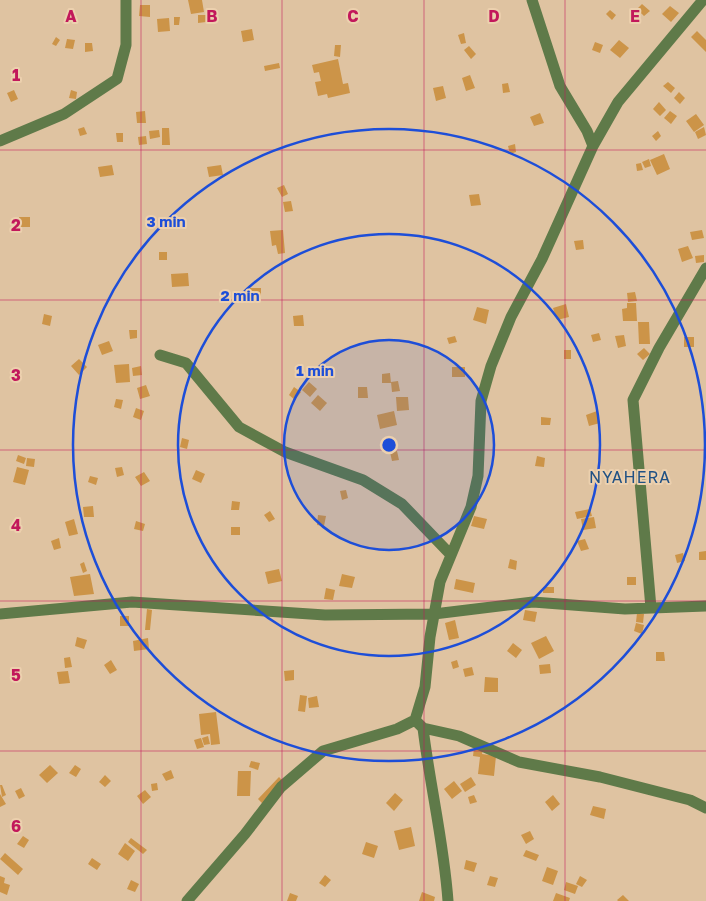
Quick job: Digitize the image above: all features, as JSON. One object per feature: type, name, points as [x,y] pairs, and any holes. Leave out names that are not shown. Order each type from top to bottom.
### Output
[{"type":"street","points":[[0,141],[64,114],[117,80],[126,45],[126,0]]},
{"type":"street","points":[[532,0],[560,86],[587,131],[593,146]]},
{"type":"street","points":[[448,901],[446,862],[419,724],[440,582],[472,507],[478,476],[481,401],[492,366],[512,317],[542,260],[593,146],[618,102],[703,0]]},
{"type":"street","points":[[650,608],[634,400],[659,348],[706,268]]},
{"type":"street","points":[[160,355],[186,363],[239,427],[285,452],[363,480],[402,504],[451,555]]},
{"type":"street","points":[[0,614],[132,602],[325,615],[434,614],[533,602],[625,609],[706,606]]},
{"type":"street","points":[[187,901],[245,834],[281,787],[323,751],[419,724],[460,736],[519,762],[600,777],[690,800],[706,808]]},
{"type":"building","points":[[188,0],[202,0],[204,12],[191,14]]},
{"type":"building","points":[[642,4],[650,11],[644,16],[637,9]]},
{"type":"building","points":[[140,5],[150,5],[150,17],[139,16]]},
{"type":"building","points":[[670,6],[679,13],[671,22],[662,14]]},
{"type":"building","points":[[610,10],[616,15],[612,20],[606,14]]},
{"type":"building","points":[[198,15],[206,15],[206,22],[198,23]]},
{"type":"building","points":[[174,17],[180,17],[179,25],[174,25]]},
{"type":"building","points":[[169,18],[170,31],[158,32],[157,19]]},
{"type":"building","points":[[252,29],[254,40],[243,42],[241,31]]},
{"type":"building","points":[[697,31],[706,40],[706,52],[691,37]]},
{"type":"building","points":[[464,33],[466,43],[461,44],[458,35]]},
{"type":"building","points":[[56,37],[60,40],[56,46],[52,44]]},
{"type":"building","points":[[67,39],[75,40],[73,49],[65,48]]},
{"type":"building","points":[[619,40],[629,48],[620,58],[610,50]]},
{"type":"building","points":[[595,42],[603,45],[600,53],[592,50]]},
{"type":"building","points":[[85,43],[92,43],[93,51],[85,52]]},
{"type":"building","points":[[335,45],[341,45],[340,57],[334,56]]},
{"type":"building","points":[[469,46],[476,54],[471,59],[464,50]]},
{"type":"building","points":[[338,59],[343,84],[348,83],[350,93],[328,98],[327,94],[318,96],[315,82],[321,81],[319,72],[314,73],[312,65]]},
{"type":"building","points":[[279,63],[280,68],[265,71],[264,66]]},
{"type":"building","points":[[470,75],[475,88],[466,91],[462,78]]},
{"type":"building","points":[[668,82],[675,88],[671,93],[663,86]]},
{"type":"building","points":[[508,83],[510,92],[503,93],[502,84]]},
{"type":"building","points":[[443,86],[446,98],[436,101],[433,88]]},
{"type":"building","points":[[14,90],[18,99],[11,102],[7,93]]},
{"type":"building","points":[[71,90],[77,92],[76,99],[69,98]]},
{"type":"building","points":[[679,92],[685,98],[680,104],[674,98]]},
{"type":"building","points":[[659,102],[666,110],[660,116],[653,109]]},
{"type":"building","points":[[145,111],[146,123],[137,123],[136,112]]},
{"type":"building","points":[[670,111],[677,116],[671,124],[664,118]]},
{"type":"building","points":[[540,113],[544,123],[534,126],[530,117]]},
{"type":"building","points":[[696,114],[704,125],[694,132],[686,121]]},
{"type":"building","points":[[84,127],[87,134],[80,136],[78,129]]},
{"type":"building","points":[[704,127],[706,135],[698,139],[695,132]]},
{"type":"building","points":[[162,128],[169,128],[170,145],[162,145]]},
{"type":"building","points":[[159,130],[160,137],[150,139],[149,131]]},
{"type":"building","points":[[658,131],[661,136],[656,141],[652,136]]},
{"type":"building","points":[[116,133],[123,133],[123,142],[117,142]]},
{"type":"building","points":[[146,136],[147,144],[139,145],[138,137]]},
{"type":"building","points":[[515,144],[516,152],[510,154],[508,146]]},
{"type":"building","points":[[664,154],[670,169],[657,175],[650,160]]},
{"type":"building","points":[[649,159],[651,166],[645,168],[642,162]]},
{"type":"building","points":[[641,163],[643,170],[637,171],[636,164]]},
{"type":"building","points":[[112,165],[114,175],[100,177],[98,167]]},
{"type":"building","points":[[221,165],[223,175],[209,177],[207,167]]},
{"type":"building","points":[[284,185],[288,194],[282,197],[277,188]]},
{"type":"building","points":[[479,194],[481,205],[471,206],[469,195]]},
{"type":"building","points":[[291,201],[293,211],[285,212],[283,202]]},
{"type":"building","points":[[19,217],[30,217],[30,227],[19,227]]},
{"type":"building","points":[[283,230],[285,253],[278,254],[276,245],[272,246],[270,231]]},
{"type":"building","points":[[702,230],[704,238],[692,240],[690,232]]},
{"type":"building","points":[[583,240],[584,249],[576,250],[574,241]]},
{"type":"building","points":[[688,246],[693,258],[682,262],[678,249]]},
{"type":"building","points":[[159,252],[167,252],[167,260],[159,260]]},
{"type":"building","points":[[704,255],[704,262],[696,263],[695,256]]},
{"type":"building","points":[[188,273],[189,286],[172,287],[171,274]]},
{"type":"building","points":[[250,288],[261,288],[261,300],[250,300]]},
{"type":"building","points":[[635,292],[637,301],[628,302],[627,293]]},
{"type":"building","points":[[627,303],[636,303],[637,321],[623,321],[622,309],[627,308]]},
{"type":"building","points":[[566,304],[569,317],[557,320],[553,308]]},
{"type":"building","points":[[477,307],[489,310],[486,324],[473,320]]},
{"type":"building","points":[[44,314],[52,316],[50,326],[42,324]]},
{"type":"building","points":[[303,315],[304,326],[294,326],[293,316]]},
{"type":"building","points":[[638,322],[649,322],[650,344],[639,344]]},
{"type":"building","points":[[129,330],[137,330],[137,338],[130,339]]},
{"type":"building","points":[[599,333],[601,340],[593,342],[591,335]]},
{"type":"building","points":[[624,335],[626,346],[618,348],[615,336]]},
{"type":"building","points":[[455,336],[457,342],[449,344],[447,338]]},
{"type":"building","points":[[684,337],[694,337],[694,347],[684,347]]},
{"type":"building","points":[[109,341],[113,351],[102,355],[98,345]]},
{"type":"building","points":[[644,348],[650,354],[643,360],[637,354]]},
{"type":"building","points":[[564,350],[571,350],[571,359],[564,359]]},
{"type":"building","points":[[79,359],[87,367],[79,375],[71,366]]},
{"type":"building","points":[[129,364],[130,382],[116,383],[114,365]]},
{"type":"building","points":[[141,366],[142,375],[133,376],[132,368]]},
{"type":"building","points":[[452,367],[465,367],[465,377],[452,377]]},
{"type":"building","points":[[390,373],[391,383],[382,383],[382,374]]},
{"type":"building","points":[[398,381],[400,391],[392,392],[391,382]]},
{"type":"building","points":[[309,382],[317,389],[310,397],[302,390]]},
{"type":"building","points":[[146,385],[150,396],[140,399],[137,388]]},
{"type":"building","points":[[294,387],[301,392],[295,400],[289,395]]},
{"type":"building","points":[[358,387],[367,387],[368,398],[358,398]]},
{"type":"building","points":[[318,395],[327,403],[320,411],[311,403]]},
{"type":"building","points":[[396,397],[408,397],[409,410],[397,411]]},
{"type":"building","points":[[116,399],[123,400],[121,409],[114,407]]},
{"type":"building","points":[[136,408],[144,411],[141,420],[133,417]]},
{"type":"building","points":[[394,411],[397,425],[380,429],[377,415]]},
{"type":"building","points":[[597,411],[600,423],[589,426],[586,415]]},
{"type":"building","points":[[541,417],[551,418],[550,425],[541,425]]},
{"type":"building","points":[[182,438],[189,440],[187,449],[180,447]]},
{"type":"building","points":[[397,451],[399,460],[392,461],[390,452]]},
{"type":"building","points":[[18,455],[26,458],[24,464],[16,461]]},
{"type":"building","points":[[537,456],[545,458],[544,467],[535,466]]},
{"type":"building","points":[[27,458],[35,459],[34,467],[26,466]]},
{"type":"building","points":[[17,467],[29,470],[25,485],[13,482]]},
{"type":"building","points":[[122,467],[124,475],[117,477],[115,468]]},
{"type":"building","points":[[196,470],[205,474],[201,483],[192,479]]},
{"type":"building","points":[[144,472],[150,481],[141,486],[135,477]]},
{"type":"building","points":[[90,476],[98,478],[96,485],[88,482]]},
{"type":"building","points":[[346,490],[348,498],[342,500],[340,491]]},
{"type":"building","points":[[232,501],[240,502],[239,510],[231,510]]},
{"type":"building","points":[[93,506],[94,517],[84,517],[83,507]]},
{"type":"building","points":[[590,509],[592,516],[577,519],[575,512]]},
{"type":"building","points":[[270,511],[275,519],[269,522],[264,515]]},
{"type":"building","points":[[318,515],[326,516],[324,526],[317,525]]},
{"type":"building","points":[[474,516],[487,519],[484,529],[471,526]]},
{"type":"building","points":[[594,517],[596,528],[583,530],[581,519]]},
{"type":"building","points":[[74,519],[78,534],[69,536],[65,522]]},
{"type":"building","points":[[136,521],[145,524],[143,531],[134,529]]},
{"type":"building","points":[[231,527],[240,527],[240,535],[231,535]]},
{"type":"building","points":[[59,538],[61,548],[54,550],[51,541]]},
{"type":"building","points":[[585,539],[589,549],[581,551],[577,541]]},
{"type":"building","points":[[706,551],[706,560],[699,560],[699,552]]},
{"type":"building","points":[[683,553],[685,561],[677,563],[675,555]]},
{"type":"building","points":[[510,559],[517,561],[516,570],[508,568]]},
{"type":"building","points":[[84,562],[87,571],[83,573],[80,564]]},
{"type":"building","points":[[279,569],[282,581],[268,584],[265,572]]},
{"type":"building","points":[[90,574],[94,594],[74,596],[70,577]]},
{"type":"building","points":[[342,574],[355,577],[352,588],[339,586]]},
{"type":"building","points":[[627,577],[636,577],[636,585],[627,585]]},
{"type":"building","points":[[456,579],[475,583],[473,593],[454,589]]},
{"type":"building","points":[[543,587],[554,587],[554,593],[543,593]]},
{"type":"building","points":[[326,588],[335,590],[333,600],[324,599]]},
{"type":"building","points":[[147,609],[152,610],[150,630],[145,630]]},
{"type":"building","points":[[525,610],[537,612],[535,622],[523,620]]},
{"type":"building","points":[[637,613],[644,614],[643,623],[636,622]]},
{"type":"building","points":[[120,616],[129,616],[129,626],[120,626]]},
{"type":"building","points":[[455,620],[459,638],[449,640],[445,623]]},
{"type":"building","points":[[636,623],[644,625],[642,634],[634,631]]},
{"type":"building","points":[[546,636],[554,651],[539,659],[531,643]]},
{"type":"building","points":[[77,637],[87,640],[84,649],[75,646]]},
{"type":"building","points":[[148,638],[149,649],[134,651],[133,641]]},
{"type":"building","points":[[513,643],[522,650],[516,658],[507,651]]},
{"type":"building","points":[[656,652],[664,652],[665,661],[656,661]]},
{"type":"building","points":[[70,657],[72,667],[65,668],[64,658]]},
{"type":"building","points":[[111,660],[117,670],[110,674],[104,665]]},
{"type":"building","points":[[457,660],[459,667],[453,669],[451,662]]},
{"type":"building","points":[[550,664],[551,673],[540,674],[539,665]]},
{"type":"building","points":[[472,667],[474,675],[465,677],[463,669]]},
{"type":"building","points":[[294,670],[294,680],[285,681],[284,671]]},
{"type":"building","points":[[68,671],[70,683],[59,684],[57,672]]},
{"type":"building","points":[[485,677],[498,678],[498,692],[484,692]]},
{"type":"building","points":[[300,695],[307,696],[305,712],[298,711]]},
{"type":"building","points":[[317,696],[319,707],[309,708],[308,698]]},
{"type":"building","points":[[216,712],[220,744],[211,745],[210,734],[201,735],[199,714]]},
{"type":"building","points":[[208,736],[210,744],[204,745],[202,738]]},
{"type":"building","points":[[201,738],[204,747],[197,749],[194,740]]},
{"type":"building","points":[[474,748],[483,750],[482,754],[496,756],[494,776],[478,774],[480,757],[473,756]]},
{"type":"building","points":[[251,761],[260,763],[258,770],[249,767]]},
{"type":"building","points":[[50,765],[58,773],[47,783],[39,775]]},
{"type":"building","points":[[75,765],[81,769],[76,777],[69,773]]},
{"type":"building","points":[[171,770],[174,778],[166,781],[162,774]]},
{"type":"building","points":[[238,771],[251,771],[250,796],[237,796]]},
{"type":"building","points":[[105,775],[111,781],[105,787],[99,782]]},
{"type":"building","points":[[279,777],[284,782],[263,804],[258,799]]},
{"type":"building","points":[[471,777],[476,785],[465,792],[460,784]]},
{"type":"building","points":[[454,781],[462,791],[452,799],[444,789]]},
{"type":"building","points":[[157,783],[158,790],[152,791],[151,784]]},
{"type":"building","points":[[0,785],[2,785],[6,795],[2,797]]},
{"type":"building","points":[[21,788],[25,796],[19,799],[15,791]]},
{"type":"building","points":[[145,790],[151,797],[143,804],[137,796]]},
{"type":"building","points":[[395,793],[403,800],[394,811],[386,803]]},
{"type":"building","points":[[0,794],[6,804],[0,807]]},
{"type":"building","points":[[474,795],[477,802],[470,804],[468,797]]},
{"type":"building","points":[[553,795],[560,804],[552,811],[545,802]]},
{"type":"building","points":[[593,806],[606,809],[604,819],[590,815]]},
{"type":"building","points":[[411,827],[415,846],[399,850],[394,831]]},
{"type":"building","points":[[530,831],[534,839],[526,844],[521,835]]},
{"type":"building","points":[[23,836],[29,840],[24,848],[17,844]]},
{"type":"building","points":[[131,838],[147,850],[143,854],[128,842]]},
{"type":"building","points":[[366,842],[378,846],[374,858],[362,854]]},
{"type":"building","points":[[125,843],[135,851],[128,861],[118,854]]},
{"type":"building","points":[[526,850],[539,855],[536,861],[523,856]]},
{"type":"building","points":[[5,853],[23,869],[18,875],[0,859]]},
{"type":"building","points":[[92,858],[101,864],[97,870],[88,864]]},
{"type":"building","points":[[466,860],[477,863],[474,872],[464,869]]},
{"type":"building","points":[[547,867],[558,871],[553,885],[542,881]]},
{"type":"building","points":[[325,875],[331,880],[325,887],[319,883]]},
{"type":"building","points":[[0,876],[5,878],[4,883],[10,885],[7,895],[0,892]]},
{"type":"building","points":[[490,876],[498,878],[495,887],[487,885]]},
{"type":"building","points":[[580,876],[587,880],[582,887],[576,884]]},
{"type":"building","points":[[131,880],[139,884],[135,892],[127,889]]},
{"type":"building","points":[[566,882],[578,886],[575,894],[564,890]]},
{"type":"building","points":[[422,892],[435,897],[434,901],[419,901]]},
{"type":"building","points":[[290,893],[298,896],[296,901],[287,901]]},
{"type":"building","points":[[556,893],[570,898],[569,901],[553,901]]},
{"type":"building","points":[[623,895],[629,901],[617,900]]},
{"type":"district","name":"NYAHERA","points":[[630,477]]}]
